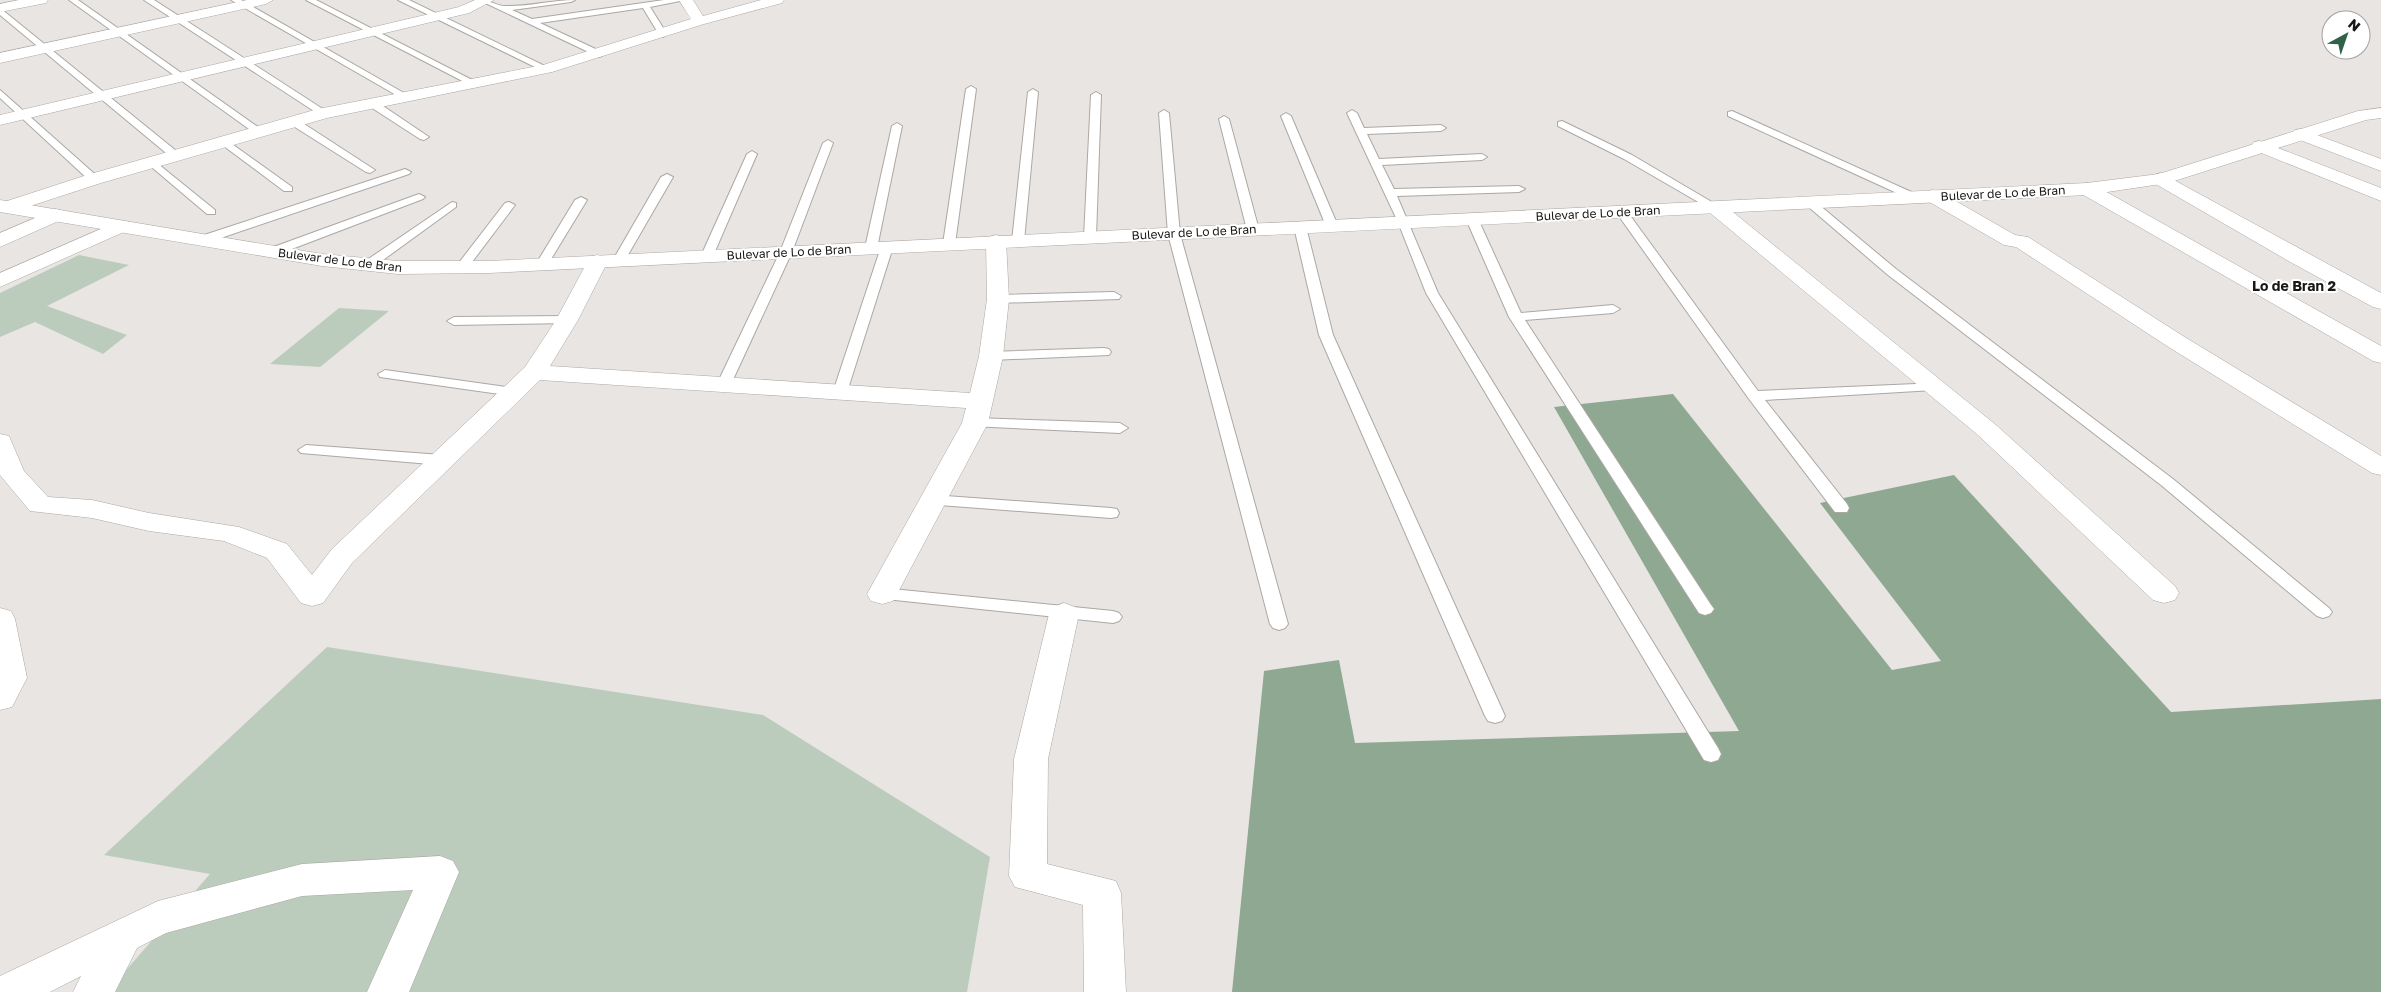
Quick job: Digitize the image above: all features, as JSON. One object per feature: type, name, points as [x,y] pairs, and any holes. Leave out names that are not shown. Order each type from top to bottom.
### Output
[{"type":"street","points":[[0,10],[41,0]]},
{"type":"street","points":[[0,58],[178,19],[239,2],[266,0]]},
{"type":"street","points":[[0,120],[436,17],[464,10],[485,0]]},
{"type":"street","points":[[686,0],[699,21]]},
{"type":"street","points":[[3,204],[324,113],[546,69],[766,1]]},
{"type":"street","name":"Bulevar de Lo de Bran","points":[[3,204],[56,216],[199,241],[368,265],[462,267],[542,264],[1716,208],[1808,201],[2087,189],[2161,179],[2260,146],[2378,114]]},
{"type":"street","points":[[2301,134],[2381,165]]},
{"type":"street","points":[[2260,146],[2381,195]]},
{"type":"street","points":[[2161,179],[2299,259],[2381,302]]},
{"type":"street","points":[[2087,189],[2381,356]]},
{"type":"street","points":[[1923,196],[2011,241],[2021,242],[2174,341],[2381,466]]},
{"type":"street","points":[[1716,208],[1987,430],[2164,593]]},
{"type":"street","points":[[0,241],[56,216]]},
{"type":"street","points":[[0,280],[119,227]]},
{"type":"street","points":[[882,594],[978,412],[991,356],[1007,241]]},
{"type":"street","points":[[0,442],[12,473],[40,505],[92,510],[149,522],[229,533],[277,551],[312,596],[342,556],[534,372],[566,320],[608,261]]},
{"type":"street","points":[[534,372],[840,392],[978,412]]},
{"type":"street","points":[[1064,614],[1031,758],[1028,876],[1102,893],[1105,992]]},
{"type":"street","points":[[0,619],[11,678],[0,698]]},
{"type":"street","points":[[9,992],[158,918],[302,880],[440,872],[388,992]]},
{"type":"street","points":[[94,992],[123,935]]},
{"type":"lane","points":[[73,0],[260,132]]},
{"type":"lane","points":[[148,0],[324,113]]},
{"type":"lane","points":[[310,0],[475,84]]},
{"type":"lane","points":[[402,0],[546,69]]},
{"type":"lane","points":[[485,0],[599,54]]},
{"type":"lane","points":[[502,9],[571,0]]},
{"type":"lane","points":[[532,22],[681,0]]},
{"type":"lane","points":[[239,2],[406,97]]},
{"type":"lane","points":[[645,6],[664,34]]},
{"type":"lane","points":[[0,10],[176,156]]},
{"type":"lane","points":[[949,244],[971,89]]},
{"type":"lane","points":[[1007,241],[1033,92]]},
{"type":"lane","points":[[0,93],[94,179]]},
{"type":"lane","points":[[1090,237],[1096,95]]},
{"type":"lane","points":[[372,104],[424,137]]},
{"type":"lane","points":[[1164,113],[1174,234],[1279,624]]},
{"type":"lane","points":[[1352,113],[1404,222],[1432,293],[1711,754]]},
{"type":"lane","points":[[1732,114],[1923,196]]},
{"type":"lane","points":[[1286,116],[1332,226]]},
{"type":"lane","points":[[1224,119],[1253,230]]},
{"type":"lane","points":[[294,122],[370,170]]},
{"type":"lane","points":[[1562,124],[1628,157],[1716,208]]},
{"type":"lane","points":[[840,392],[879,248],[897,126]]},
{"type":"lane","points":[[1361,131],[1441,128]]},
{"type":"lane","points":[[226,142],[288,189]]},
{"type":"lane","points":[[724,384],[786,252],[828,142]]},
{"type":"lane","points":[[707,256],[752,154]]},
{"type":"lane","points":[[1374,162],[1482,157]]},
{"type":"lane","points":[[152,162],[211,212]]},
{"type":"lane","points":[[199,241],[405,172]]},
{"type":"lane","points":[[608,261],[668,177]]},
{"type":"lane","points":[[1389,193],[1519,189]]},
{"type":"lane","points":[[272,252],[419,197]]},
{"type":"lane","points":[[542,264],[581,200]]},
{"type":"lane","points":[[1808,201],[1892,272],[2167,482],[2323,612]]},
{"type":"lane","points":[[368,265],[452,205]]},
{"type":"lane","points":[[462,267],[509,205]]},
{"type":"lane","points":[[1622,212],[1754,396],[1841,508]]},
{"type":"lane","points":[[1472,219],[1516,317],[1705,609]]},
{"type":"lane","points":[[1300,227],[1326,335],[1495,716]]},
{"type":"lane","points":[[998,299],[1114,296]]},
{"type":"lane","points":[[1516,317],[1613,309]]},
{"type":"lane","points":[[454,321],[566,320]]},
{"type":"lane","points":[[991,356],[1104,352]]},
{"type":"lane","points":[[385,374],[514,392]]},
{"type":"lane","points":[[1754,396],[1934,386]]},
{"type":"lane","points":[[978,412],[1120,428]]},
{"type":"lane","points":[[306,450],[442,460]]},
{"type":"lane","points":[[932,500],[1111,513]]},
{"type":"lane","points":[[882,594],[1064,614],[1113,617]]},
{"type":"green space","points":[[79,255],[129,265],[47,306],[127,335],[103,354],[35,322],[0,337],[0,293]]},
{"type":"green space","points":[[339,308],[389,311],[320,367],[270,364]]},
{"type":"green space","points":[[1673,394],[1892,670],[1941,661],[1820,503],[1954,475],[2171,712],[2381,699],[2381,992],[1232,992],[1264,671],[1339,660],[1355,743],[1739,731],[1554,407]]},
{"type":"green space","points":[[327,647],[763,715],[990,857],[967,992],[107,992],[210,874],[104,855]]},
{"type":"district","name":"Lo de Bran 2","points":[[2294,285]]}]
